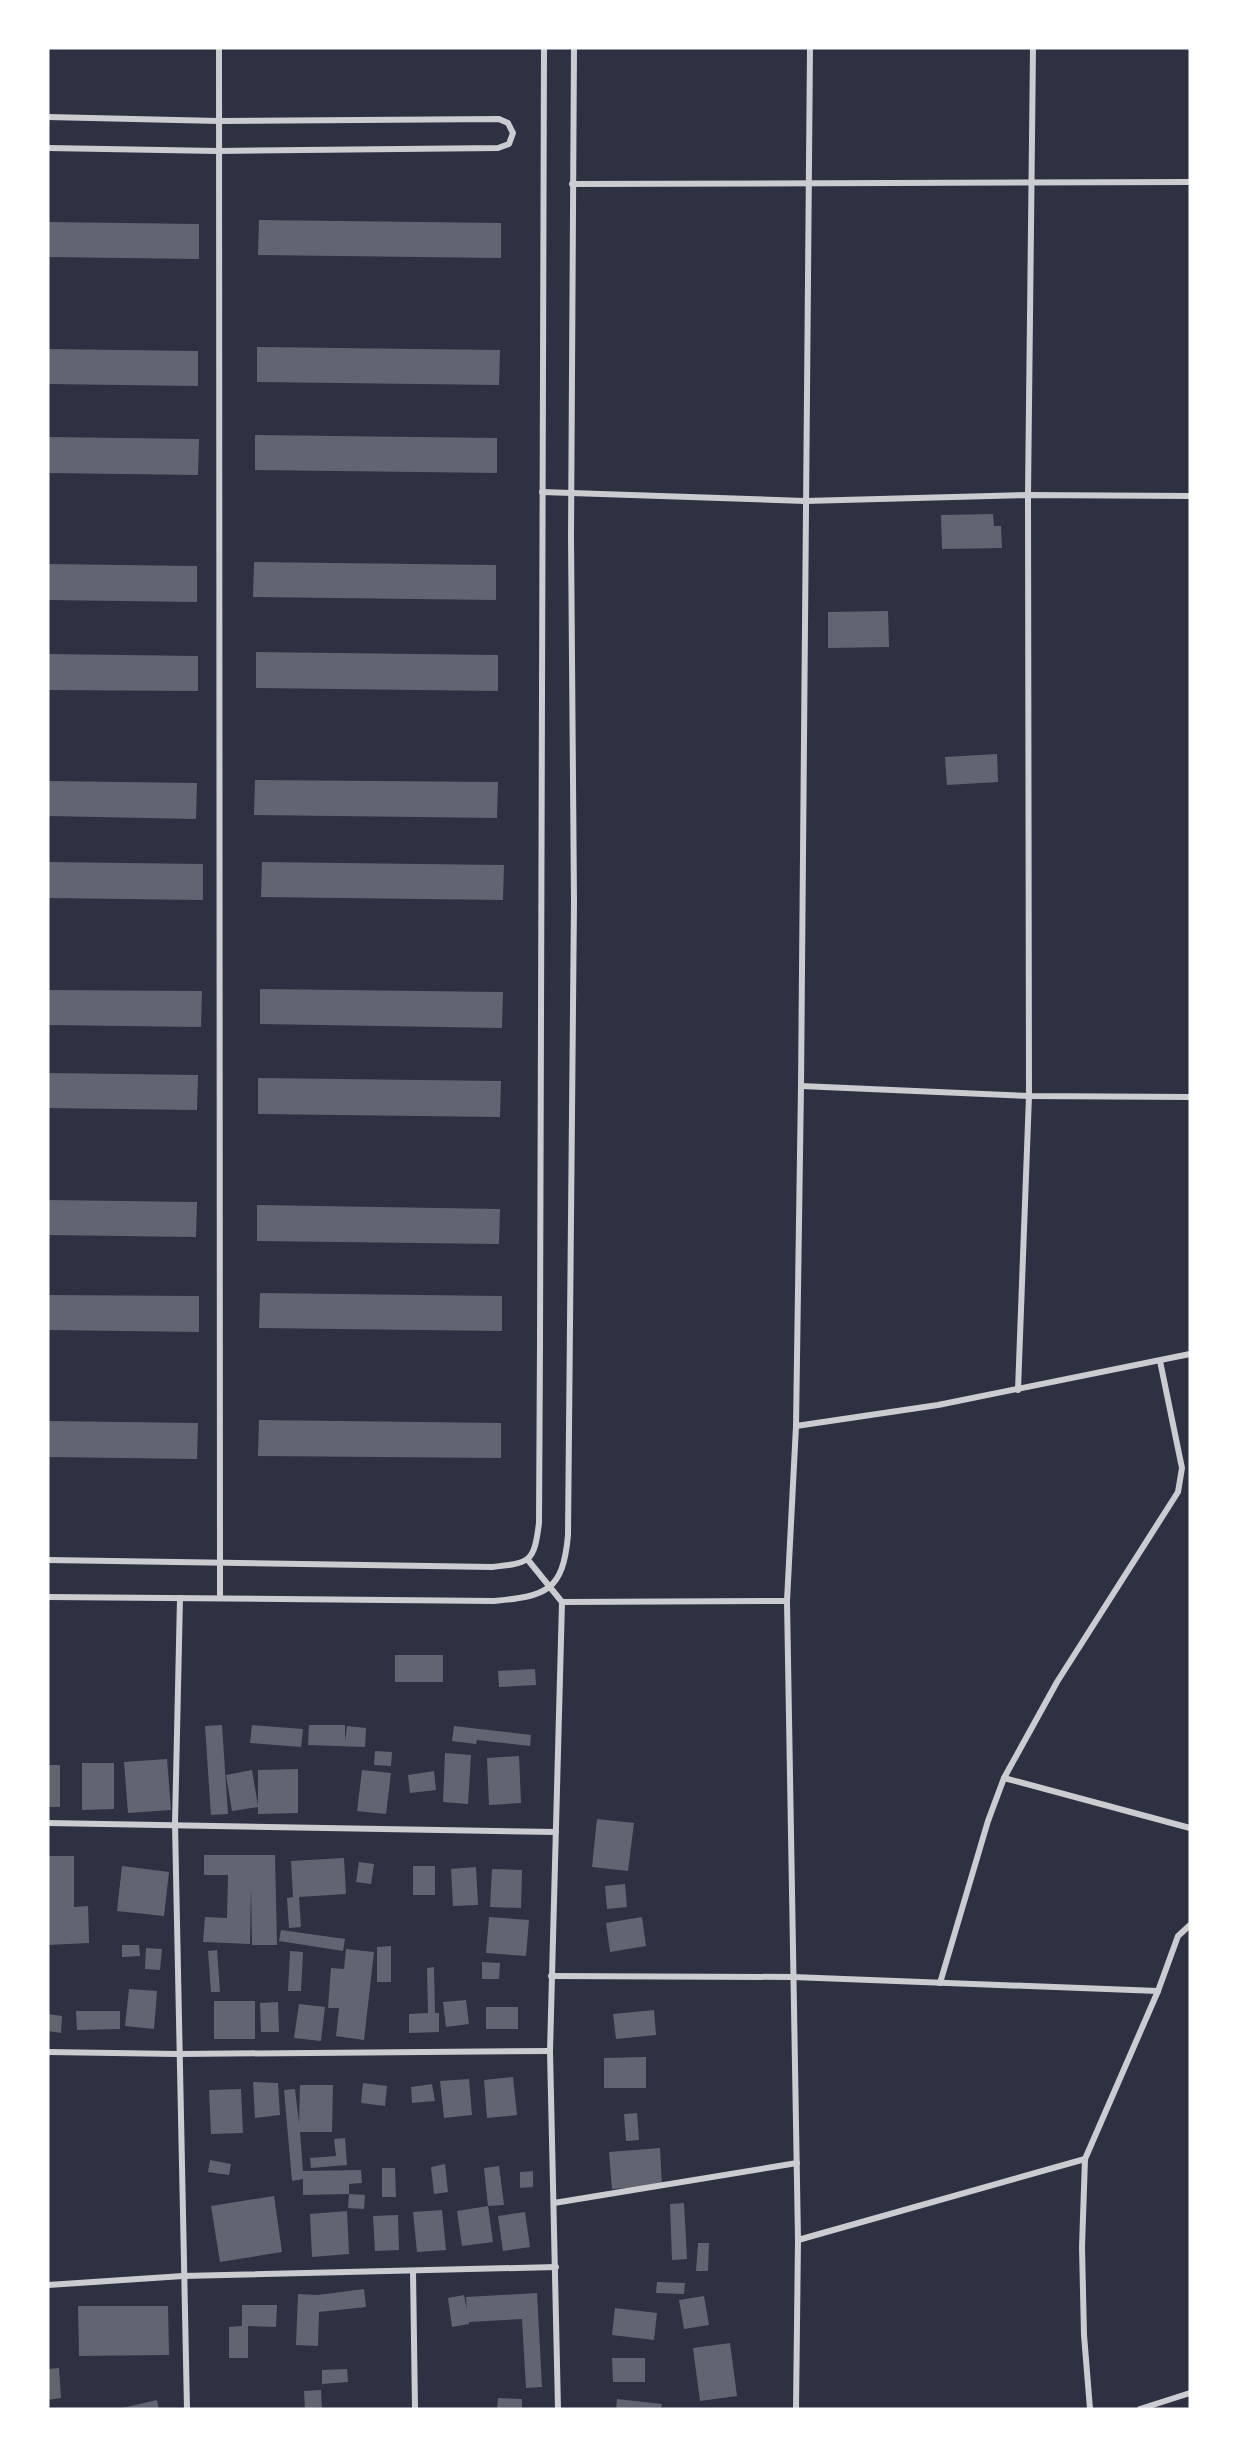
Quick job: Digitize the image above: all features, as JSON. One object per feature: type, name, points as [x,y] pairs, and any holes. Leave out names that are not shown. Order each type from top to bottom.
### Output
[{"type":"street","points":[[219,48],[218,1562],[220,1598]]},
{"type":"street","points":[[48,1560],[492,1567],[528,1560],[536,1549],[539,1511],[544,48]]},
{"type":"street","points":[[48,1597],[494,1601],[534,1596],[551,1587],[561,1574],[568,1535],[574,902],[572,184],[574,48]]},
{"type":"street","points":[[796,2409],[798,2240],[788,1601],[796,1426],[801,1086],[810,48]]},
{"type":"street","points":[[1018,1390],[1029,1096],[1028,495],[1033,48]]},
{"type":"street","points":[[48,117],[219,121],[499,119],[508,123],[513,133],[509,144],[498,148],[218,151],[48,148]]},
{"type":"street","points":[[572,184],[1190,182]]},
{"type":"street","points":[[542,492],[805,501],[1028,495],[1190,496]]},
{"type":"street","points":[[801,1086],[1029,1096],[1190,1097]]},
{"type":"street","points":[[796,1426],[938,1405],[1190,1354]]},
{"type":"street","points":[[940,1983],[974,1864],[1004,1778],[1057,1682],[1178,1492],[1182,1468],[1160,1361]]},
{"type":"street","points":[[528,1560],[562,1602],[550,2051],[558,2409]]},
{"type":"street","points":[[180,1598],[175,1824],[187,2409]]},
{"type":"street","points":[[562,1602],[788,1601]]},
{"type":"street","points":[[1004,1778],[1190,1828]]},
{"type":"street","points":[[48,1823],[556,1832]]},
{"type":"street","points":[[1090,2409],[1084,2335],[1082,2247],[1084,2159],[1158,1991],[1179,1936],[1190,1925]]},
{"type":"street","points":[[551,1976],[793,1977],[1158,1991]]},
{"type":"street","points":[[48,2052],[178,2054],[550,2051]]},
{"type":"street","points":[[798,2240],[1084,2159]]},
{"type":"street","points":[[555,2203],[797,2163]]},
{"type":"street","points":[[48,2285],[183,2276],[556,2267]]},
{"type":"street","points":[[412,2271],[415,2409]]},
{"type":"street","points":[[1140,2409],[1190,2393]]},
{"type":"building","points":[[259,220],[501,223],[501,258],[258,255]]},
{"type":"building","points":[[48,222],[199,224],[199,259],[48,257]]},
{"type":"building","points":[[257,347],[500,350],[499,385],[257,382]]},
{"type":"building","points":[[48,349],[198,351],[198,386],[48,384]]},
{"type":"building","points":[[255,435],[497,438],[497,473],[255,470]]},
{"type":"building","points":[[48,437],[199,439],[198,475],[48,473]]},
{"type":"building","points":[[993,514],[994,526],[1001,526],[1002,548],[942,549],[941,515]]},
{"type":"building","points":[[254,562],[496,565],[496,600],[253,597]]},
{"type":"building","points":[[48,564],[197,566],[197,602],[48,600]]},
{"type":"building","points":[[888,611],[889,647],[828,648],[828,612]]},
{"type":"building","points":[[256,652],[498,655],[498,691],[256,688]]},
{"type":"building","points":[[48,654],[198,656],[198,691],[48,690]]},
{"type":"building","points":[[997,754],[998,782],[947,785],[945,757]]},
{"type":"building","points":[[255,780],[498,782],[497,818],[254,815]]},
{"type":"building","points":[[48,781],[197,783],[196,819],[48,816]]},
{"type":"building","points":[[48,862],[203,864],[203,900],[48,898]]},
{"type":"building","points":[[262,862],[504,865],[503,900],[261,897]]},
{"type":"building","points":[[260,989],[503,992],[502,1028],[260,1024]]},
{"type":"building","points":[[48,990],[202,991],[201,1027],[48,1025]]},
{"type":"building","points":[[48,1073],[198,1075],[197,1110],[48,1108]]},
{"type":"building","points":[[258,1078],[501,1081],[500,1117],[258,1114]]},
{"type":"building","points":[[48,1200],[197,1202],[196,1237],[48,1235]]},
{"type":"building","points":[[257,1205],[500,1209],[499,1244],[257,1241]]},
{"type":"building","points":[[260,1293],[502,1296],[502,1331],[259,1328]]},
{"type":"building","points":[[48,1295],[199,1296],[199,1332],[48,1330]]},
{"type":"building","points":[[259,1420],[501,1423],[501,1458],[258,1456]]},
{"type":"building","points":[[48,1421],[198,1423],[197,1459],[48,1457]]},
{"type":"building","points":[[395,1655],[443,1655],[443,1682],[395,1682]]},
{"type":"building","points":[[535,1669],[536,1685],[499,1687],[498,1671]]},
{"type":"building","points":[[222,1725],[228,1814],[211,1815],[205,1726]]},
{"type":"building","points":[[252,1725],[303,1729],[301,1747],[250,1743]]},
{"type":"building","points":[[309,1725],[345,1725],[345,1742],[347,1726],[366,1728],[365,1747],[308,1745]]},
{"type":"building","points":[[454,1726],[531,1735],[530,1746],[477,1740],[476,1744],[452,1741]]},
{"type":"building","points":[[375,1751],[392,1752],[391,1766],[374,1765]]},
{"type":"building","points":[[445,1753],[471,1755],[468,1804],[443,1802]]},
{"type":"building","points":[[519,1756],[521,1803],[489,1805],[487,1758]]},
{"type":"building","points":[[167,1759],[171,1810],[128,1813],[124,1762]]},
{"type":"building","points":[[82,1763],[114,1763],[114,1809],[82,1810]]},
{"type":"building","points":[[48,1765],[60,1765],[60,1807],[48,1807]]},
{"type":"building","points":[[298,1769],[298,1813],[258,1814],[258,1807],[232,1811],[226,1775],[252,1770],[258,1806],[258,1770]]},
{"type":"building","points":[[362,1770],[391,1773],[386,1814],[357,1811]]},
{"type":"building","points":[[434,1771],[436,1790],[410,1793],[408,1775]]},
{"type":"building","points":[[597,1819],[634,1823],[628,1871],[592,1867]]},
{"type":"building","points":[[204,1855],[275,1855],[277,1945],[252,1945],[251,1887],[250,1944],[203,1942],[205,1917],[227,1918],[228,1875],[204,1875]]},
{"type":"building","points":[[48,1856],[74,1856],[74,1907],[88,1906],[89,1943],[48,1945]]},
{"type":"building","points":[[344,1858],[346,1894],[299,1897],[301,1927],[289,1928],[287,1898],[293,1897],[291,1861]]},
{"type":"building","points":[[359,1862],[374,1864],[371,1884],[356,1882]]},
{"type":"building","points":[[122,1866],[169,1872],[164,1916],[117,1911]]},
{"type":"building","points":[[413,1866],[435,1866],[435,1895],[413,1895]]},
{"type":"building","points":[[476,1867],[478,1905],[453,1906],[451,1869]]},
{"type":"building","points":[[492,1869],[522,1870],[521,1908],[490,1907]]},
{"type":"building","points":[[625,1884],[627,1907],[607,1909],[605,1886]]},
{"type":"building","points":[[489,1917],[529,1920],[526,1956],[486,1953]]},
{"type":"building","points":[[642,1917],[646,1946],[610,1952],[606,1923]]},
{"type":"building","points":[[281,1930],[345,1939],[343,1951],[279,1941]]},
{"type":"building","points":[[122,1945],[139,1945],[140,1956],[122,1957]]},
{"type":"building","points":[[391,1946],[391,1982],[377,1982],[377,1947]]},
{"type":"building","points":[[146,1948],[162,1949],[160,1970],[145,1969]]},
{"type":"building","points":[[346,1949],[374,1952],[364,2040],[336,2036],[339,2008],[328,2008],[331,1968],[344,1969]]},
{"type":"building","points":[[217,1950],[220,1992],[211,1992],[208,1951]]},
{"type":"building","points":[[290,1951],[303,1952],[301,1991],[288,1991]]},
{"type":"building","points":[[482,1962],[500,1963],[499,1979],[482,1979]]},
{"type":"building","points":[[434,1967],[435,2013],[439,2013],[439,2032],[409,2033],[409,2014],[428,2013],[427,1968]]},
{"type":"building","points":[[129,1989],[157,1991],[154,2029],[125,2026]]},
{"type":"building","points":[[466,2000],[469,2024],[446,2027],[443,2002]]},
{"type":"building","points":[[214,2001],[255,2001],[255,2039],[214,2039]]},
{"type":"building","points":[[278,2002],[279,2032],[261,2032],[260,2003]]},
{"type":"building","points":[[299,2004],[325,2007],[321,2041],[294,2038]]},
{"type":"building","points":[[486,2007],[518,2007],[518,2029],[486,2029]]},
{"type":"building","points":[[654,2010],[656,2035],[616,2039],[613,2014]]},
{"type":"building","points":[[76,2011],[120,2011],[120,2029],[77,2030]]},
{"type":"building","points":[[48,2014],[62,2016],[61,2033],[48,2031]]},
{"type":"building","points":[[646,2057],[646,2088],[604,2088],[604,2058]]},
{"type":"building","points":[[513,2077],[517,2115],[487,2118],[484,2080]]},
{"type":"building","points":[[469,2079],[472,2115],[444,2118],[440,2081]]},
{"type":"building","points":[[253,2082],[278,2083],[280,2115],[255,2118]]},
{"type":"building","points":[[363,2083],[387,2086],[385,2106],[361,2103]]},
{"type":"building","points":[[432,2084],[435,2101],[412,2103],[411,2087]]},
{"type":"building","points":[[300,2085],[333,2085],[332,2132],[300,2132],[303,2171],[361,2170],[362,2183],[349,2184],[349,2194],[303,2195],[303,2179],[292,2181],[284,2090],[295,2089],[299,2123]]},
{"type":"building","points":[[241,2089],[243,2133],[211,2134],[209,2090]]},
{"type":"building","points":[[637,2113],[639,2140],[626,2141],[624,2114]]},
{"type":"building","points":[[345,2138],[347,2165],[311,2168],[310,2158],[336,2156],[334,2139]]},
{"type":"building","points":[[660,2148],[662,2186],[612,2189],[609,2152]]},
{"type":"building","points":[[210,2160],[231,2164],[229,2175],[208,2172]]},
{"type":"building","points":[[445,2164],[448,2192],[434,2194],[431,2167]]},
{"type":"building","points":[[499,2166],[504,2205],[488,2206],[484,2168]]},
{"type":"building","points":[[382,2168],[395,2168],[396,2197],[382,2197]]},
{"type":"building","points":[[533,2171],[533,2187],[520,2188],[520,2172]]},
{"type":"building","points":[[349,2194],[365,2195],[364,2209],[348,2208]]},
{"type":"building","points":[[274,2196],[282,2252],[220,2262],[211,2206]]},
{"type":"building","points":[[684,2203],[687,2259],[672,2260],[670,2204]]},
{"type":"building","points":[[488,2206],[493,2242],[462,2246],[457,2211]]},
{"type":"building","points":[[442,2210],[446,2250],[417,2252],[413,2212]]},
{"type":"building","points":[[347,2211],[349,2254],[312,2257],[310,2214]]},
{"type":"building","points":[[525,2212],[530,2247],[503,2251],[498,2216]]},
{"type":"building","points":[[398,2215],[399,2250],[375,2251],[373,2216]]},
{"type":"building","points":[[698,2243],[709,2243],[708,2271],[696,2271]]},
{"type":"building","points":[[657,2282],[685,2283],[684,2294],[656,2293]]},
{"type":"building","points":[[364,2289],[366,2307],[319,2312],[318,2346],[296,2345],[298,2294],[318,2295]]},
{"type":"building","points":[[537,2293],[542,2387],[526,2388],[522,2319],[469,2322],[469,2324],[452,2327],[448,2298],[464,2295],[467,2310],[466,2297]]},
{"type":"building","points":[[704,2296],[709,2325],[684,2329],[679,2300]]},
{"type":"building","points":[[242,2305],[277,2305],[276,2327],[248,2326],[248,2358],[229,2358],[229,2327],[242,2326]]},
{"type":"building","points":[[78,2306],[168,2306],[169,2355],[79,2356]]},
{"type":"building","points":[[615,2308],[657,2313],[654,2340],[612,2335]]},
{"type":"building","points":[[730,2343],[737,2396],[700,2401],[693,2348]]},
{"type":"building","points":[[612,2358],[645,2358],[645,2382],[613,2382]]},
{"type":"building","points":[[59,2368],[61,2398],[48,2400],[48,2369]]},
{"type":"building","points":[[347,2369],[348,2382],[322,2384],[322,2370]]},
{"type":"building","points":[[321,2390],[322,2409],[305,2409],[304,2391]]},
{"type":"building","points":[[498,2398],[522,2399],[522,2409],[497,2409]]},
{"type":"building","points":[[617,2399],[662,2404],[661,2409],[616,2409]]},
{"type":"building","points":[[157,2400],[159,2409],[122,2409],[122,2408]]}]
